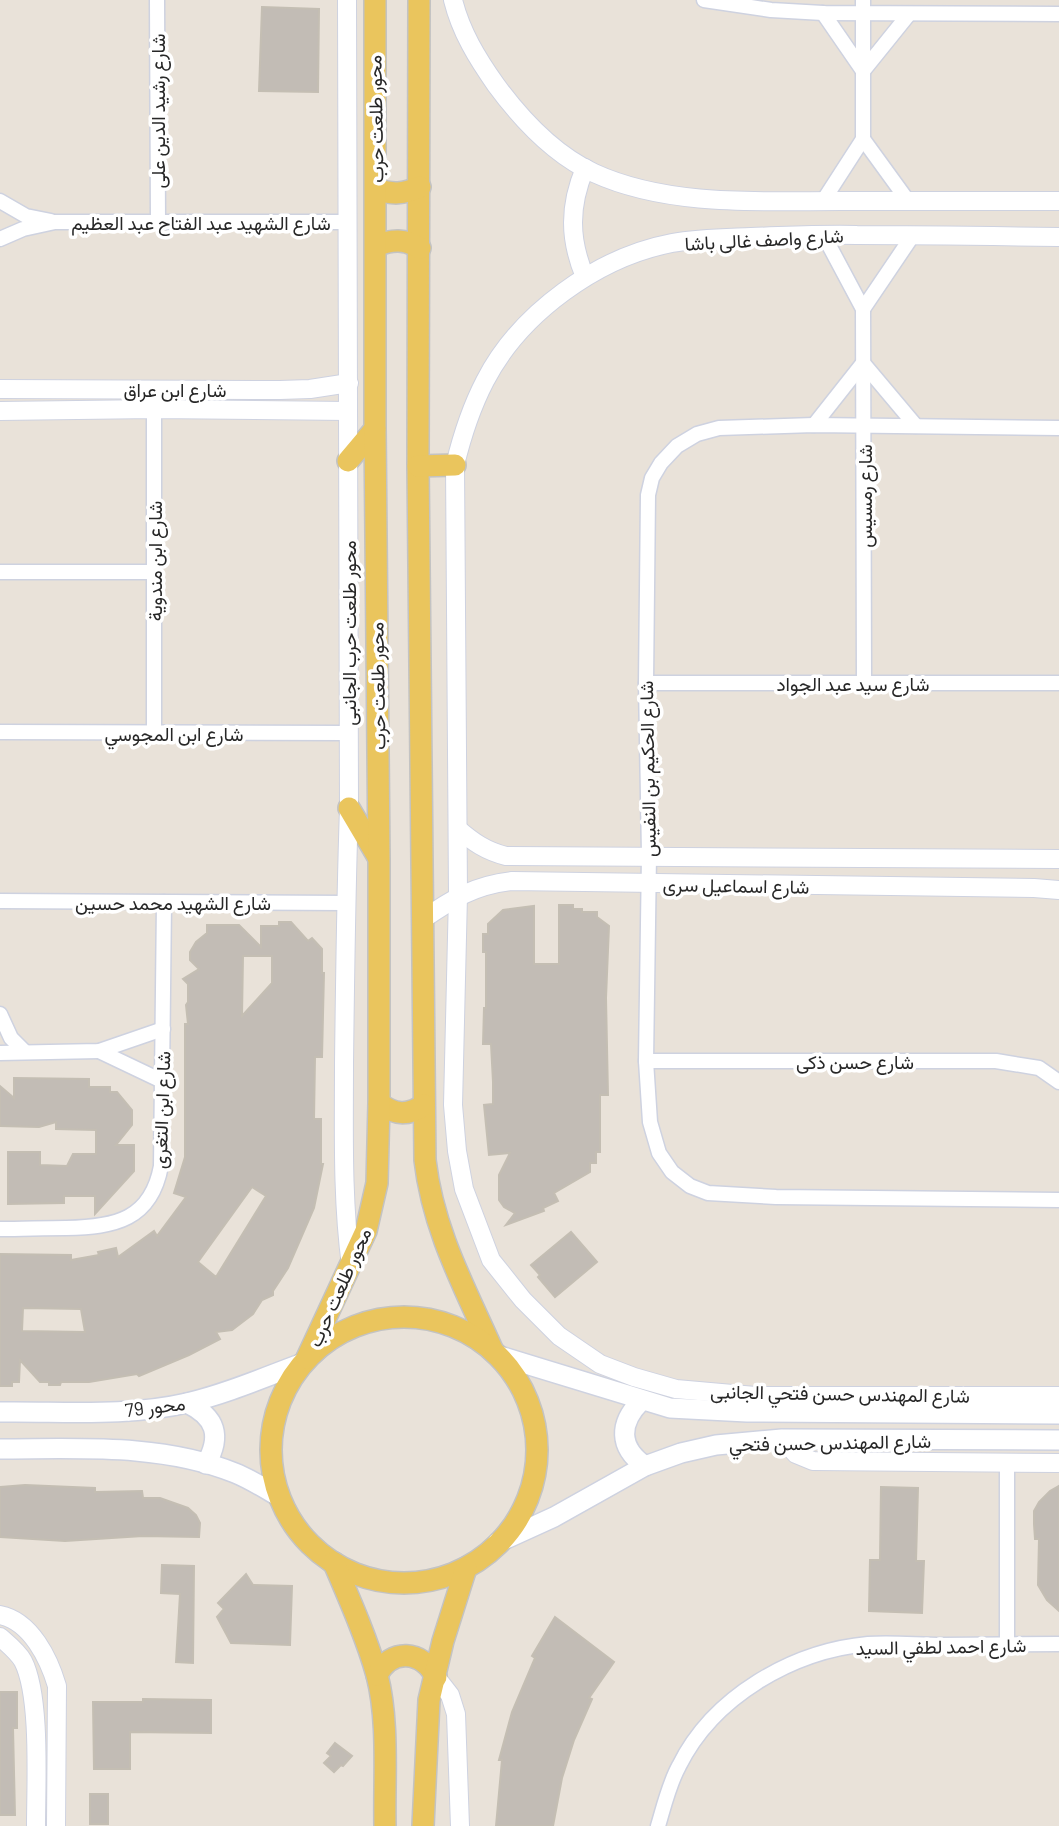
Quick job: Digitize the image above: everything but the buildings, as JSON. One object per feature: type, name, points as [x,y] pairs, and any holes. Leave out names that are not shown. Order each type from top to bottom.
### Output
[{"type":"main road","name":"محور طلعت حرب","points":[[305,1360],[366,1231],[376,1183],[379,1103],[379,859],[374,429],[374,0]]},
{"type":"main road","points":[[419,0],[418,466],[425,1160],[429,1195],[443,1240],[496,1353],[521,1384],[534,1416],[538,1450],[534,1485],[520,1517],[488,1554],[466,1568],[440,1578],[413,1583],[386,1582],[359,1575],[334,1563],[307,1542],[278,1496],[271,1468],[274,1421],[286,1386],[305,1360],[334,1336],[365,1322],[398,1317],[432,1319],[464,1331],[496,1353]]},
{"type":"main road","points":[[376,188],[402,194],[420,187]]},
{"type":"main road","points":[[376,246],[384,242],[403,241],[420,248]]},
{"type":"main road","points":[[348,461],[374,429]]},
{"type":"main road","points":[[418,466],[455,466]]},
{"type":"main road","points":[[349,808],[379,859]]},
{"type":"main road","points":[[379,1103],[387,1110],[397,1113],[416,1111],[424,1105]]},
{"type":"main road","name":"شارع المهندس حسن فتحي","points":[[496,1353],[670,1408],[705,1411],[821,1404],[1051,1405]]},
{"type":"main road","name":"محور 79","points":[[0,1412],[117,1411],[187,1403],[219,1394],[305,1360]]},
{"type":"main road","points":[[641,1401],[629,1412],[624,1428],[625,1444],[634,1458],[645,1466]]},
{"type":"main road","points":[[187,1403],[201,1410],[211,1421],[215,1435],[214,1451],[206,1464]]},
{"type":"main road","name":"شارع المهندس حسن فتحي","points":[[497,1543],[554,1517],[645,1466],[681,1453],[716,1445],[782,1439],[1059,1440]]},
{"type":"main road","points":[[0,1449],[127,1450],[167,1455],[236,1473],[278,1496]]},
{"type":"main road","points":[[334,1563],[377,1675],[383,1719],[384,1826]]},
{"type":"main road","points":[[423,1826],[429,1700],[443,1641],[466,1568]]},
{"type":"main road","points":[[377,1675],[388,1660],[407,1655],[425,1661],[436,1676]]},
{"type":"street","name":"شارع رشيد الدين على","points":[[157,0],[158,222]]},
{"type":"street","name":"محور طلعت حرب الجانبى","points":[[347,0],[349,808],[345,903],[344,1167],[345,1225],[351,1266]]},
{"type":"street","name":"شارع واصف غالى باشا","points":[[453,0],[468,40],[502,92],[553,147],[585,168],[637,187],[729,202],[1059,201]]},
{"type":"street","points":[[704,0],[759,9],[822,13],[864,7],[909,14],[1059,14]]},
{"type":"street","points":[[822,201],[863,139],[864,7]]},
{"type":"street","points":[[822,13],[863,71]]},
{"type":"street","points":[[863,71],[909,14]]},
{"type":"street","points":[[863,139],[908,201]]},
{"type":"street","points":[[585,168],[577,185],[571,223],[573,241],[585,277]]},
{"type":"street","name":"شارع الشهيد عبد الفتاح عبد العظيم","points":[[0,201],[26,216],[55,222],[348,222]]},
{"type":"street","name":"شارع الشهيد عبد الفتاح عبد العظيم","points":[[0,239],[23,229],[55,222]]},
{"type":"street","name":"شارع واصف غالى باشا","points":[[455,466],[462,435],[486,378],[522,331],[547,305],[585,277],[643,251],[672,243],[705,239],[823,234],[1059,237]]},
{"type":"street","name":"شارع رمسيس","points":[[823,234],[863,309],[864,682]]},
{"type":"street","points":[[863,309],[913,235]]},
{"type":"street","points":[[814,425],[863,363],[916,426]]},
{"type":"street","name":"شارع ابن عراق","points":[[0,389],[310,388],[349,383]]},
{"type":"street","name":"شارع ابن مندوية","points":[[154,733],[155,389]]},
{"type":"street","name":"شارع ابن عراق","points":[[0,411],[348,411]]},
{"type":"street","name":"شارع الحكيم بن النفيس","points":[[1059,428],[814,425],[719,428],[697,434],[677,446],[661,463],[652,478],[648,495],[646,682],[649,855],[646,1061],[650,1122],[659,1153],[672,1172],[690,1186],[708,1193],[775,1197],[1059,1200]]},
{"type":"street","points":[[455,466],[458,895]]},
{"type":"street","points":[[0,572],[154,572]]},
{"type":"street","name":"شارع سيد عبد الجواد","points":[[646,682],[1059,683]]},
{"type":"street","name":"شارع ابن المجوسي","points":[[0,732],[348,733]]},
{"type":"street","name":"شارع اسماعيل سرى","points":[[458,829],[475,844],[506,856],[1059,859]]},
{"type":"street","name":"شارع اسماعيل سرى","points":[[422,920],[458,895],[494,883],[512,881],[1059,890]]},
{"type":"street","name":"شارع المهندس حسن فتحي الجانبى","points":[[458,895],[453,1105],[457,1152],[464,1189],[491,1260],[523,1300],[559,1335],[600,1364],[676,1389],[821,1404]]},
{"type":"street","name":"شارع الشهيد محمد حسين","points":[[0,901],[345,903]]},
{"type":"street","name":"شارع ابن التغرى","points":[[0,1229],[95,1227],[123,1221],[145,1204],[159,1180],[164,902]]},
{"type":"street","points":[[0,1014],[11,1038],[25,1052]]},
{"type":"street","points":[[0,1053],[99,1051],[163,1028]]},
{"type":"street","points":[[99,1051],[162,1081]]},
{"type":"street","name":"شارع حسن ذكى","points":[[646,1061],[996,1061],[1038,1068],[1059,1082]]},
{"type":"street","points":[[782,1439],[796,1454],[813,1461],[1059,1463]]},
{"type":"street","points":[[1007,1464],[1007,1646]]},
{"type":"street","points":[[0,1615],[8,1616],[31,1636],[51,1665],[57,1686],[56,1826]]},
{"type":"street","points":[[0,1637],[22,1659],[30,1683],[34,1716],[36,1826]]},
{"type":"street","name":"شارع احمد لطفي السيد","points":[[658,1826],[678,1766],[697,1736],[730,1702],[782,1669],[832,1650],[868,1644],[1059,1644]]},
{"type":"street","points":[[436,1676],[450,1695],[456,1714],[460,1826]]}]
